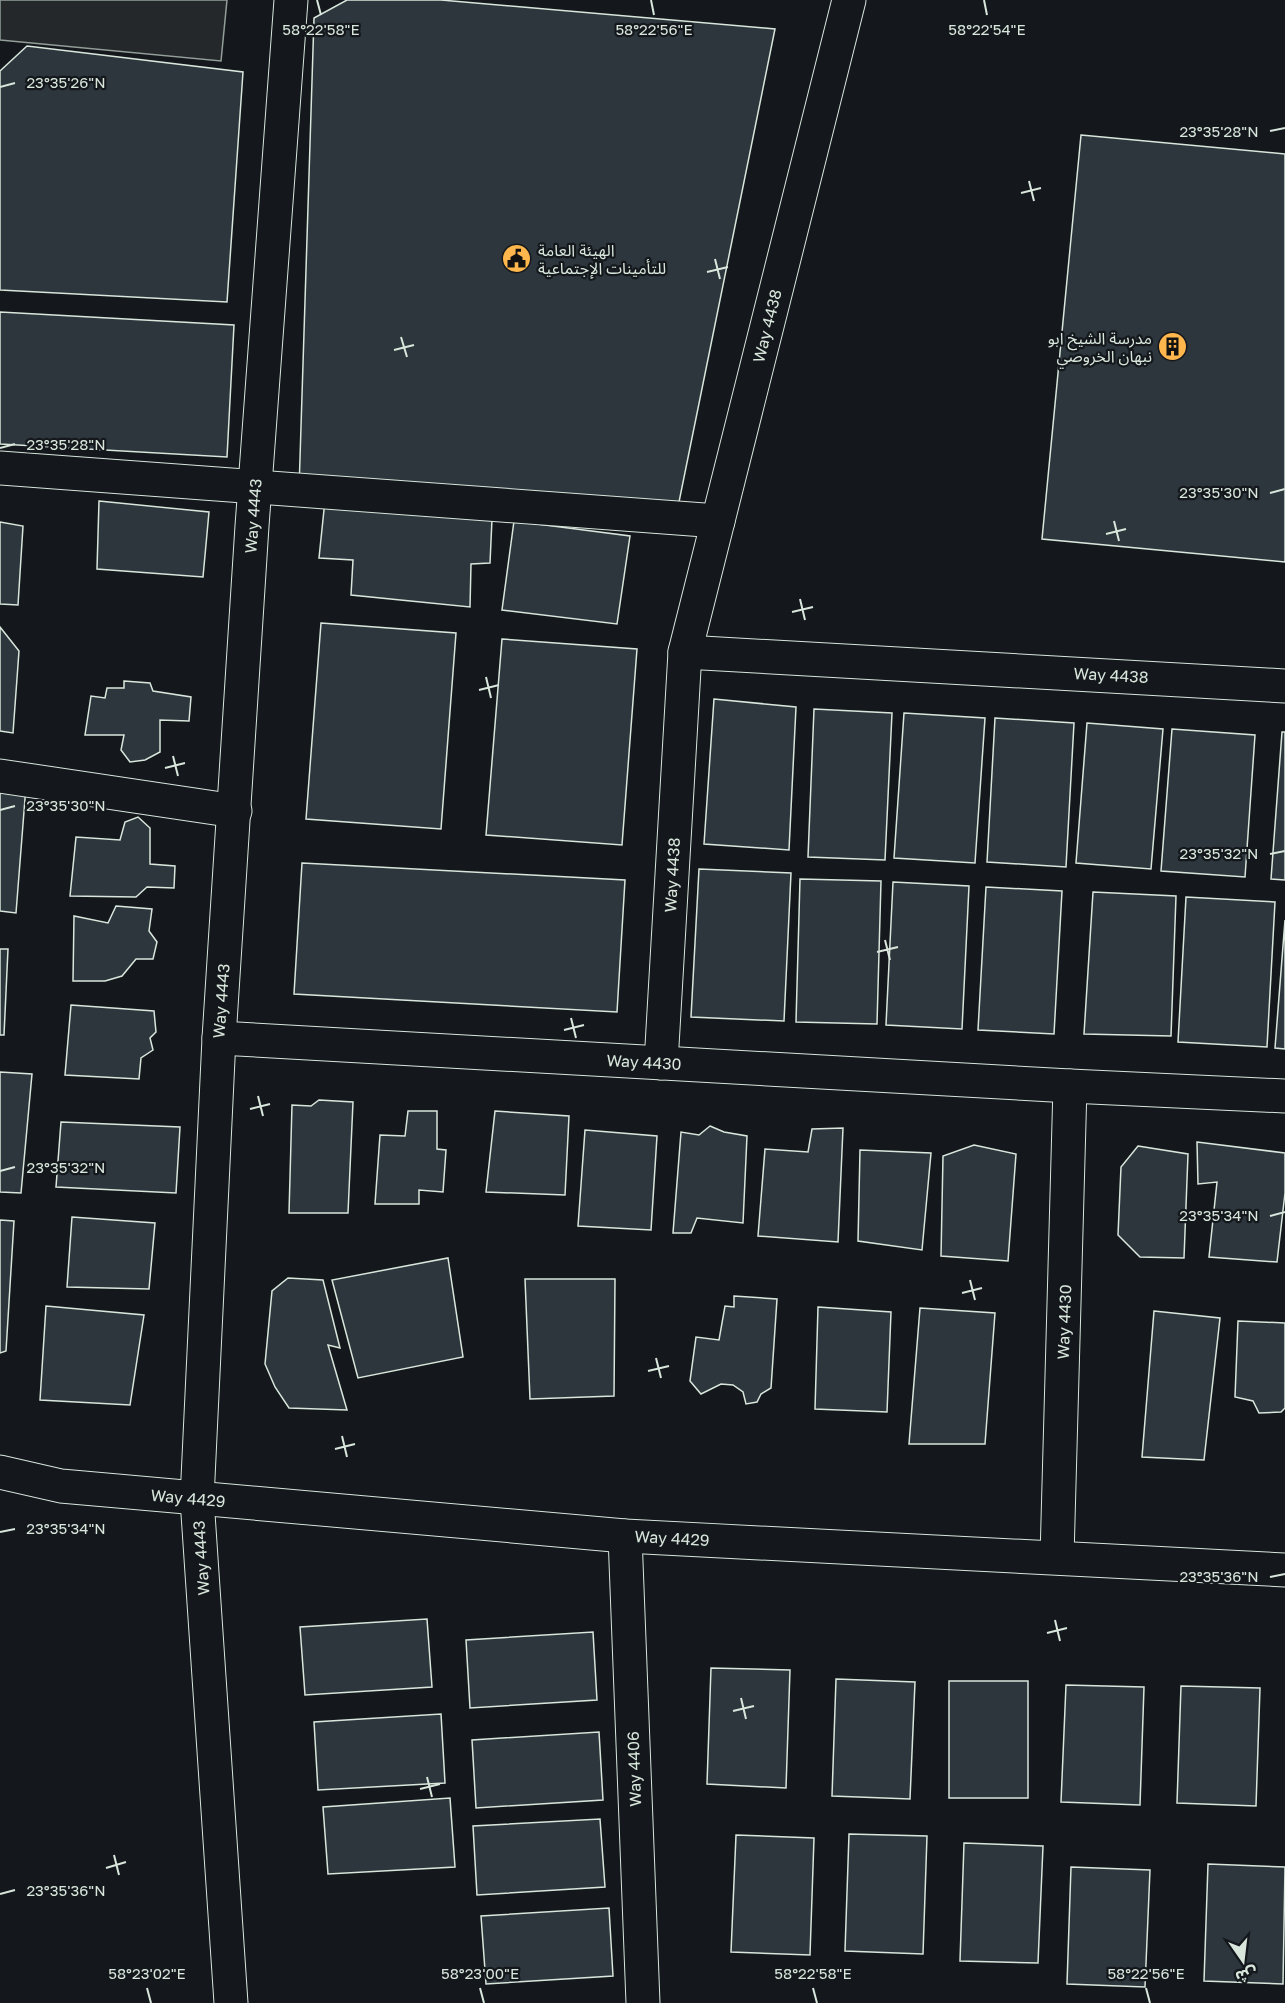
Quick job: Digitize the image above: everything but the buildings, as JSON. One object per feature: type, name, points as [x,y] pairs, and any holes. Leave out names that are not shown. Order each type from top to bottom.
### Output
[{"type":"street","name":"Way 4443","points":[[231,2003],[198,1499],[219,1038],[255,487],[291,0]]},
{"type":"street","name":"Way 4438","points":[[662,1063],[686,652],[849,0]]},
{"type":"street","points":[[0,468],[718,521]]},
{"type":"street","name":"Way 4438","points":[[686,652],[1285,686]]},
{"type":"street","points":[[0,776],[235,811]]},
{"type":"street","name":"Way 4430","points":[[219,1038],[1285,1096]]},
{"type":"street","name":"Way 4430","points":[[1057,1557],[1070,1086]]},
{"type":"street","name":"Way 4429","points":[[0,1472],[61,1486],[625,1536],[1285,1570]]},
{"type":"street","name":"Way 4429","points":[[0,1495],[61,1486]]},
{"type":"street","name":"Way 4406","points":[[625,1536],[643,2003]]},
{"type":"shaded area","points":[[0,0],[227,0],[221,61],[0,40]]},
{"type":"place","name":"الهيئة العامة للتأمينات الإجتماعية","points":[[517,259]]},
{"type":"place","name":"مدرسة الشيخ ابو نبهان الخروصي","points":[[1173,347]]}]
